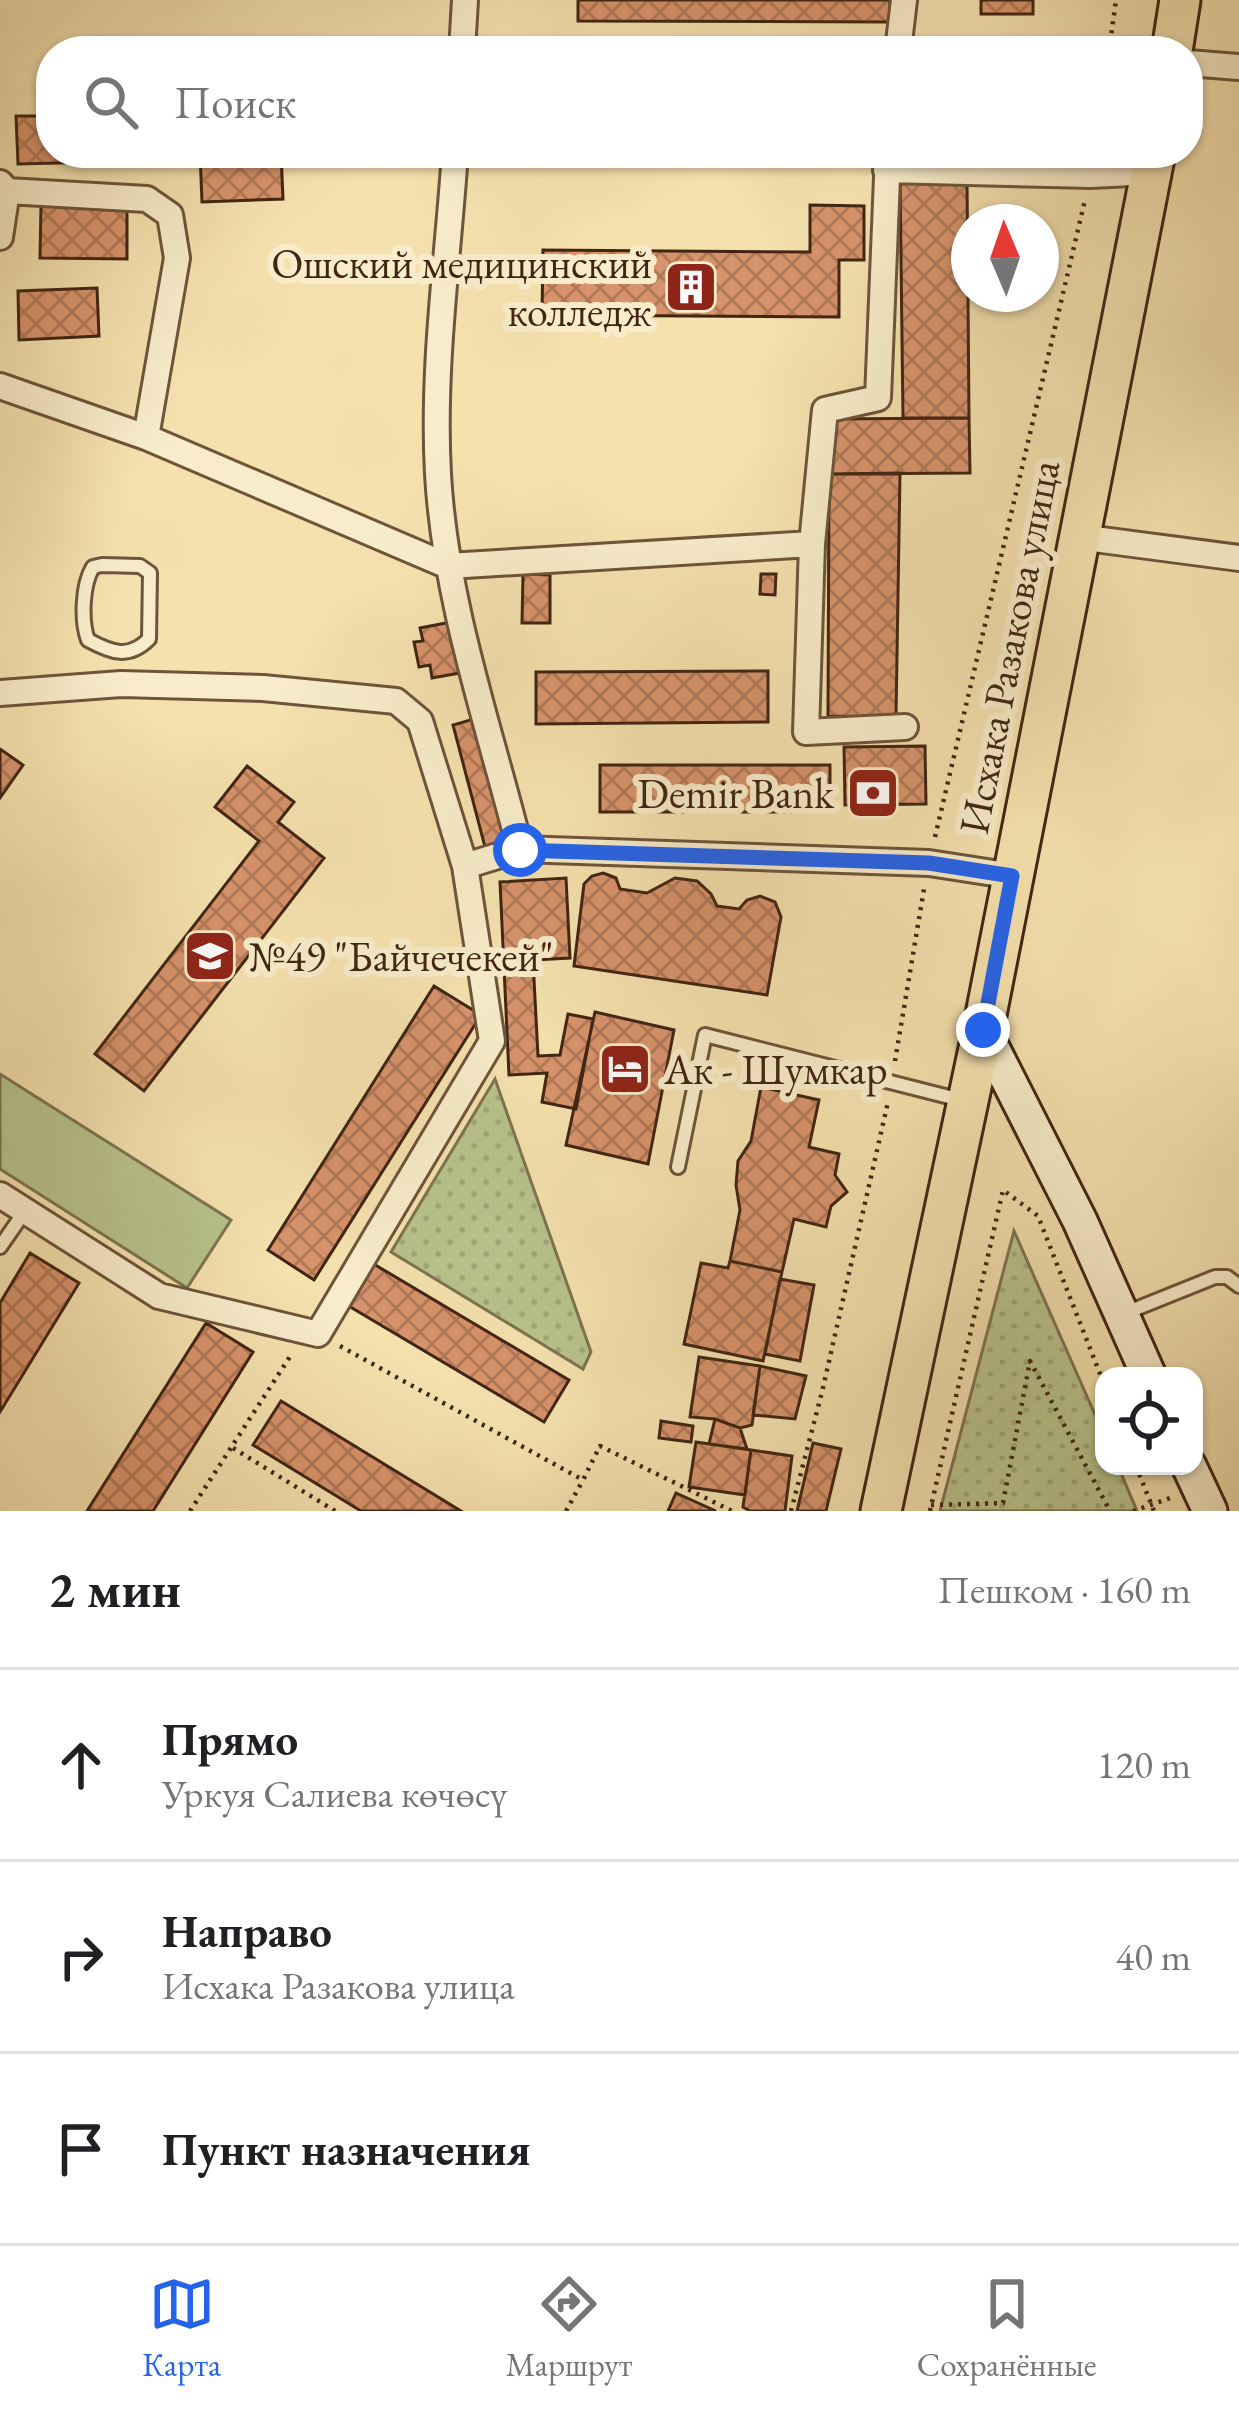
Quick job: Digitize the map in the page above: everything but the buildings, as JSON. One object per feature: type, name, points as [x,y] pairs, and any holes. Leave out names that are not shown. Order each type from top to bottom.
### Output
[{"type":"main road","points":[[1174,36],[1180,0]]},
{"type":"main road","name":"Исхака Разакова улица","points":[[881,1511],[983,1030],[1153,168]]},
{"type":"main road","points":[[983,1030],[1080,1221],[1145,1367]]},
{"type":"street","points":[[463,36],[465,0]]},
{"type":"street","points":[[900,36],[904,0]]},
{"type":"street","points":[[1203,64],[1239,67]]},
{"type":"street","points":[[454,168],[439,384],[438,472],[448,566],[520,850]]},
{"type":"street","points":[[887,168],[878,398],[825,410],[812,544],[806,732],[905,727]]},
{"type":"street","points":[[989,168],[1091,175],[1128,168]]},
{"type":"street","points":[[0,237],[4,187],[147,199],[170,215],[177,258],[146,437]]},
{"type":"street","points":[[0,386],[146,437],[448,566],[812,544]]},
{"type":"street","points":[[1079,537],[1239,558]]},
{"type":"street","points":[[0,693],[121,684],[263,688],[396,701],[420,721],[465,866],[492,1041],[318,1334],[159,1296],[0,1195]]},
{"type":"street","points":[[465,866],[520,850],[929,863],[1012,876]]},
{"type":"lane","points":[[140,566],[150,574],[149,639],[136,652],[121,653],[88,640],[84,628],[88,576],[93,567],[140,566]]},
{"type":"lane","points":[[121,653],[121,684]]},
{"type":"lane","points":[[678,1167],[705,1035],[968,1102]]},
{"type":"lane","points":[[0,1247],[26,1210]]},
{"type":"lane","points":[[1122,1314],[1215,1277],[1227,1277],[1239,1286]]},
{"type":"path","points":[[1111,36],[1116,0]]},
{"type":"path","points":[[791,1511],[892,1084],[929,863],[1091,175]]},
{"type":"path","points":[[1097,1367],[1038,1216],[1003,1190],[931,1508],[1003,1503],[1030,1361],[1110,1511]]},
{"type":"path","points":[[190,1511],[291,1354],[318,1334],[584,1480]]},
{"type":"path","points":[[566,1511],[601,1446],[732,1511]]},
{"type":"path","points":[[233,1448],[335,1511]]},
{"type":"path","points":[[1139,1475],[1152,1508]]},
{"type":"path","points":[[1133,1511],[1199,1488]]},
{"type":"green space","points":[[0,1074],[231,1220],[187,1288],[0,1169]]},
{"type":"green space","points":[[495,1079],[591,1352],[583,1369],[391,1252]]},
{"type":"green space","points":[[1014,1231],[1095,1415],[1095,1475],[1122,1475],[1137,1511],[940,1511]]},
{"type":"place","name":"Ошский медицинский колледж","points":[[691,287]]},
{"type":"place","name":"Demir Bank","points":[[873,793]]},
{"type":"place","name":"№49 \"Байчечекей\"","points":[[210,956]]},
{"type":"place","name":"Ак - Шумкар","points":[[625,1069]]},
{"type":"route","points":[[520,850],[929,863],[1012,876],[983,1030]]}]
